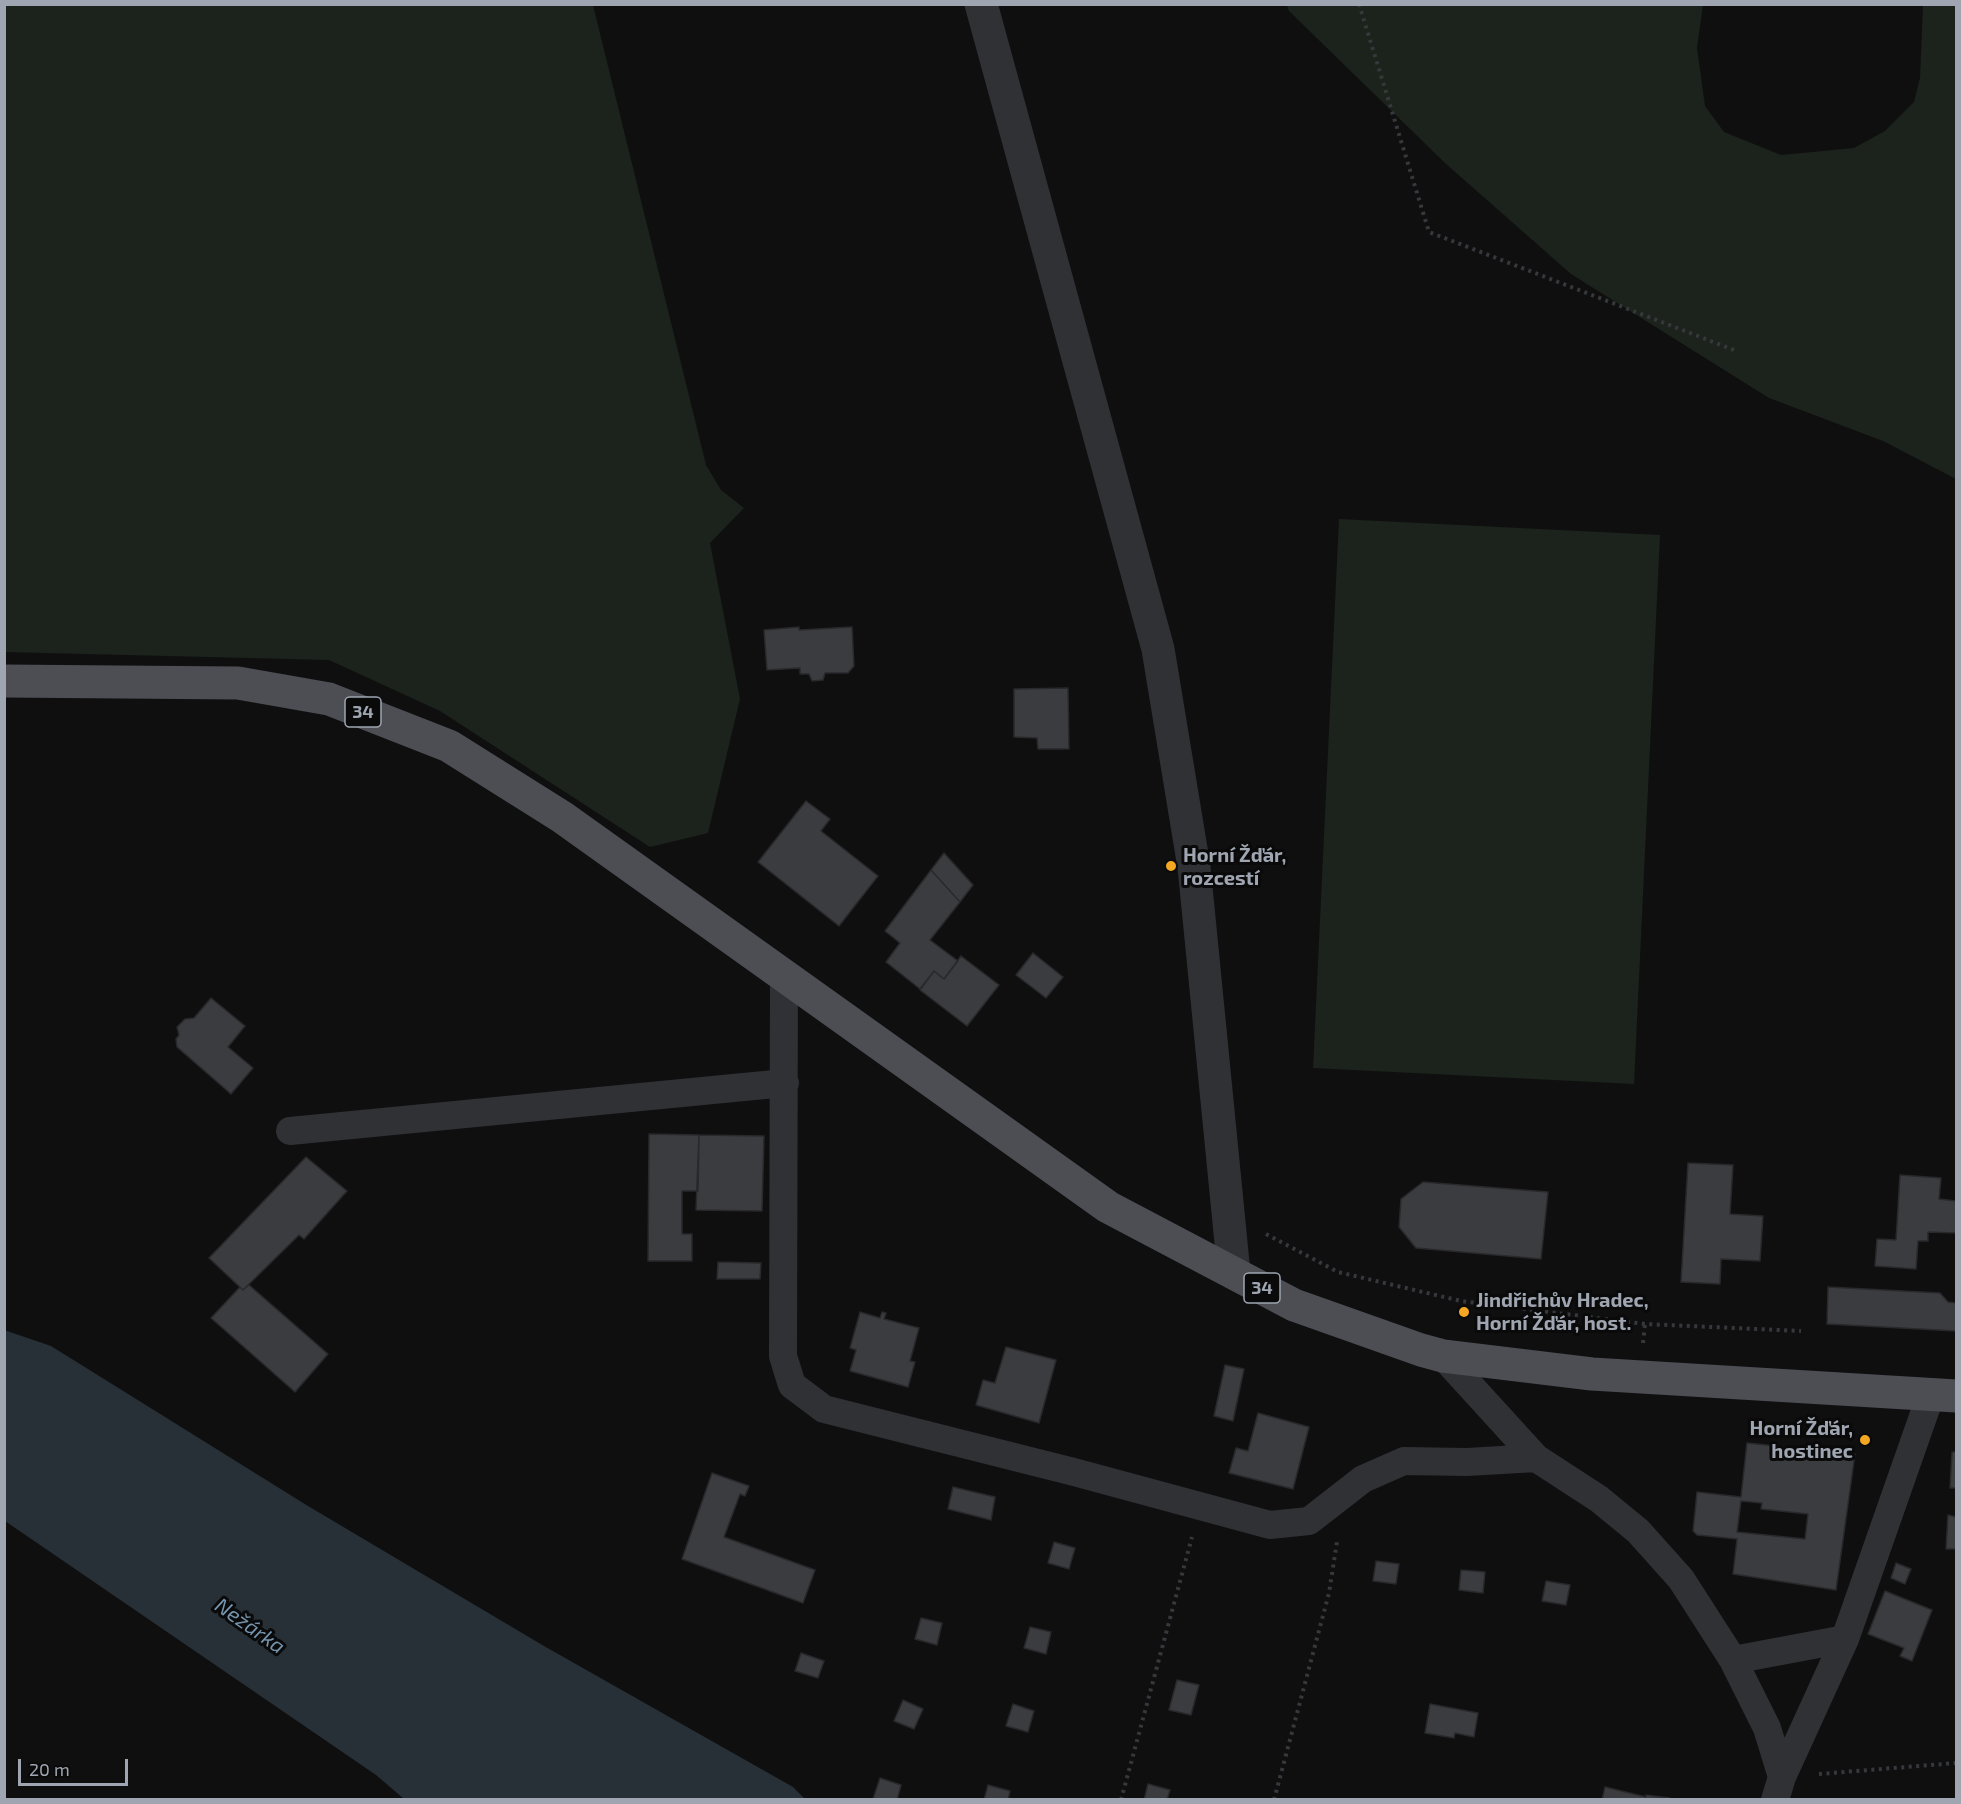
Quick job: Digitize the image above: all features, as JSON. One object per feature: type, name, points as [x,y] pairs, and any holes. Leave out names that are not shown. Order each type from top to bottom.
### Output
[{"type":"main road","name":"34","points":[[4,681],[238,683],[328,699],[449,746],[562,817],[1108,1207],[1294,1305],[1443,1356],[1592,1374],[1944,1396]]},
{"type":"street","points":[[981,4],[1158,649],[1194,867],[1234,1273]]},
{"type":"street","points":[[784,975],[783,1356],[792,1385],[824,1409],[1270,1525],[1309,1521],[1363,1479],[1404,1461],[1467,1462],[1536,1458]]},
{"type":"street","points":[[290,1131],[785,1083]]},
{"type":"street","points":[[1443,1356],[1536,1458],[1599,1500],[1638,1531],[1681,1579],[1733,1660],[1767,1728],[1779,1788]]},
{"type":"street","points":[[1779,1788],[1845,1639],[1944,1396]]},
{"type":"street","points":[[1733,1660],[1845,1639]]},
{"type":"path","points":[[1359,4],[1429,232],[1734,350]]},
{"type":"path","points":[[1264,1233],[1338,1272],[1461,1301],[1645,1324],[1801,1331]]},
{"type":"path","points":[[1274,1800],[1329,1593],[1344,1493]]},
{"type":"path","points":[[1121,1800],[1200,1506]]},
{"type":"path","points":[[1779,1788],[1956,1762]]},
{"type":"shaded area","points":[[4,5],[593,5],[706,465],[721,490],[744,508],[710,543],[740,699],[708,833],[650,847],[440,711],[329,660],[5,652]]},
{"type":"shaded area","points":[[1287,5],[1703,5],[1697,48],[1705,106],[1724,132],[1781,155],[1854,148],[1885,131],[1914,102],[1920,78],[1923,5],[1956,5],[1956,479],[1883,441],[1769,398],[1571,274],[1445,163],[1289,11]]},
{"type":"shaded area","points":[[1339,519],[1660,535],[1634,1084],[1313,1068]]},
{"type":"water","name":"Nežárka","points":[[4,1330],[51,1346],[308,1506],[544,1646],[793,1787],[805,1799],[404,1799],[376,1775],[5,1521]]},
{"type":"building","points":[[799,627],[799,630],[852,627],[854,666],[848,673],[825,673],[823,680],[812,681],[809,674],[800,674],[800,668],[767,670],[764,630]]},
{"type":"building","points":[[1068,688],[1069,749],[1038,749],[1037,738],[1014,737],[1014,689]]},
{"type":"building","points":[[806,801],[830,819],[821,831],[878,876],[839,926],[758,862]]},
{"type":"building","points":[[944,853],[973,885],[960,902],[931,870]]},
{"type":"building","points":[[931,870],[960,902],[930,940],[958,961],[944,979],[934,971],[920,989],[886,962],[900,943],[885,931]]},
{"type":"building","points":[[1033,953],[1063,977],[1046,998],[1016,975]]},
{"type":"building","points":[[961,956],[999,985],[967,1026],[920,990],[934,971],[944,979]]},
{"type":"building","points":[[211,998],[245,1026],[228,1047],[253,1068],[231,1094],[177,1047],[176,1039],[179,1035],[177,1027],[185,1019],[194,1018]]},
{"type":"building","points":[[649,1134],[699,1135],[698,1191],[682,1191],[682,1234],[692,1234],[692,1261],[648,1261]]},
{"type":"building","points":[[699,1135],[764,1136],[762,1211],[696,1210]]},
{"type":"building","points":[[306,1157],[347,1191],[304,1239],[299,1235],[243,1290],[209,1258]]},
{"type":"building","points":[[1688,1163],[1733,1165],[1730,1214],[1763,1216],[1760,1261],[1721,1259],[1720,1284],[1681,1282]]},
{"type":"building","points":[[1900,1175],[1941,1178],[1939,1199],[1956,1201],[1956,1233],[1928,1232],[1928,1241],[1918,1241],[1916,1269],[1875,1266],[1877,1239],[1896,1240]]},
{"type":"building","points":[[1423,1182],[1548,1192],[1541,1259],[1416,1248],[1399,1227],[1401,1199]]},
{"type":"building","points":[[718,1262],[761,1263],[760,1279],[717,1279]]},
{"type":"building","points":[[249,1285],[328,1354],[295,1392],[211,1318],[240,1287],[243,1290]]},
{"type":"building","points":[[1828,1287],[1940,1293],[1948,1302],[1956,1303],[1956,1331],[1827,1324]]},
{"type":"building","points":[[860,1312],[880,1318],[882,1312],[886,1313],[884,1319],[919,1328],[910,1361],[915,1362],[908,1387],[850,1371],[856,1350],[850,1348]]},
{"type":"building","points":[[1006,1347],[1056,1360],[1039,1423],[976,1405],[983,1380],[995,1383]]},
{"type":"building","points":[[1225,1365],[1244,1369],[1233,1421],[1214,1416]]},
{"type":"building","points":[[1258,1413],[1309,1427],[1293,1489],[1229,1473],[1236,1448],[1248,1451]]},
{"type":"building","points":[[1747,1443],[1855,1454],[1836,1590],[1733,1574],[1737,1539],[1697,1535],[1693,1531],[1697,1492],[1741,1497]],"holes":[[[1741,1501],[1762,1503],[1761,1509],[1808,1514],[1805,1539],[1737,1532]]]},
{"type":"building","points":[[1952,1452],[1956,1452],[1956,1488],[1950,1488]]},
{"type":"building","points":[[712,1473],[749,1486],[745,1496],[740,1494],[724,1537],[815,1570],[803,1603],[682,1559]]},
{"type":"building","points":[[953,1487],[995,1497],[991,1520],[948,1509]]},
{"type":"building","points":[[1948,1515],[1956,1517],[1956,1549],[1946,1549]]},
{"type":"building","points":[[1054,1542],[1075,1548],[1069,1569],[1048,1563]]},
{"type":"building","points":[[1376,1561],[1399,1564],[1396,1584],[1373,1581]]},
{"type":"building","points":[[1896,1563],[1911,1569],[1905,1584],[1891,1578]]},
{"type":"building","points":[[1461,1570],[1485,1572],[1483,1593],[1459,1590]]},
{"type":"building","points":[[1546,1581],[1570,1585],[1566,1605],[1542,1601]]},
{"type":"building","points":[[1885,1591],[1932,1610],[1912,1661],[1900,1656],[1904,1648],[1868,1634]]},
{"type":"building","points":[[921,1618],[942,1623],[937,1645],[915,1639]]},
{"type":"building","points":[[1030,1627],[1051,1632],[1046,1654],[1024,1648]]},
{"type":"building","points":[[801,1653],[824,1661],[818,1678],[795,1671]]},
{"type":"building","points":[[1177,1680],[1199,1685],[1191,1715],[1169,1710]]},
{"type":"building","points":[[903,1700],[923,1709],[914,1729],[894,1721]]},
{"type":"building","points":[[1013,1704],[1034,1711],[1028,1732],[1006,1726]]},
{"type":"building","points":[[1430,1704],[1478,1713],[1474,1737],[1455,1733],[1454,1738],[1425,1733]]},
{"type":"building","points":[[880,1778],[901,1785],[897,1800],[873,1799]]},
{"type":"building","points":[[1148,1784],[1170,1790],[1167,1800],[1144,1800]]},
{"type":"building","points":[[988,1785],[1010,1791],[1008,1800],[984,1800]]},
{"type":"building","points":[[1605,1787],[1646,1797],[1646,1795],[1670,1798],[1602,1800]]},
{"type":"place","name":"Horní Žďár, rozcestí","points":[[1171,866]]},
{"type":"place","name":"Jindřichův Hradec, Horní Žďár, host.","points":[[1464,1312]]},
{"type":"place","name":"Horní Žďár, hostinec","points":[[1865,1440]]}]
